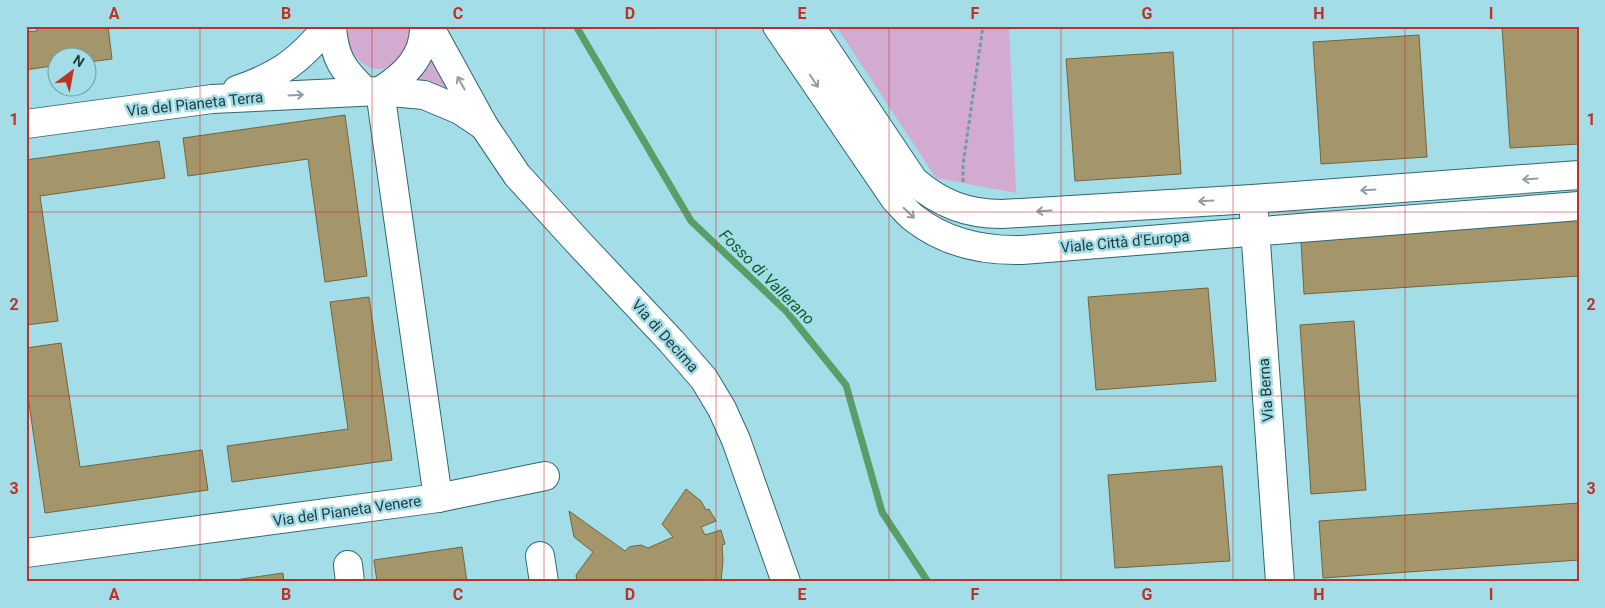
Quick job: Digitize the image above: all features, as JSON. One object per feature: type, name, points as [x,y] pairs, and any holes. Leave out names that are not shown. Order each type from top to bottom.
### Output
[{"type":"street","points":[[330,26],[340,62],[352,79],[373,91],[398,80],[409,68],[422,43],[424,26]]},
{"type":"street","points":[[212,100],[267,79],[288,66],[305,52],[330,26]]},
{"type":"street","name":"Via di Decima","points":[[429,26],[484,126],[508,162],[530,190],[704,379],[722,409],[736,440],[786,582]]},
{"type":"street","name":"Viale Città d'Europa","points":[[777,26],[895,199],[914,218],[935,232],[981,248],[1022,250],[1579,206]]},
{"type":"street","points":[[796,54],[814,32],[914,181],[937,198],[958,208],[981,213],[1002,214],[1252,199],[1579,175]]},
{"type":"street","name":"Via del Pianeta Terra","points":[[26,124],[212,100],[373,91]]},
{"type":"street","name":"Via di Decima","points":[[373,91],[424,95],[460,110],[484,126]]},
{"type":"street","name":"Via del Pianeta Venere","points":[[26,553],[438,498],[373,91]]},
{"type":"street","name":"Via Berna","points":[[1252,199],[1280,582]]},
{"type":"street","points":[[438,498],[545,476]]},
{"type":"path","points":[[963,183],[963,165],[983,26]]},
{"type":"shaded area","points":[[349,26],[410,26],[412,30],[405,57],[383,68],[371,68],[352,53],[347,38]]},
{"type":"shaded area","points":[[836,26],[1009,26],[1016,193],[936,178]]},
{"type":"shaded area","points":[[434,44],[456,95],[439,86],[414,81]]},
{"type":"building","points":[[36,26],[108,26],[112,59],[98,61],[98,48],[48,48],[48,67],[26,70],[26,32],[37,31]]},
{"type":"building","points":[[1502,26],[1579,26],[1579,144],[1510,148]]},
{"type":"building","points":[[1419,35],[1427,157],[1321,164],[1313,42]]},
{"type":"building","points":[[1173,52],[1181,174],[1075,181],[1066,59]]},
{"type":"building","points":[[345,115],[367,276],[325,282],[308,159],[188,176],[183,138]]},
{"type":"building","points":[[159,141],[165,178],[40,196],[58,321],[26,325],[26,160]]},
{"type":"building","points":[[1579,218],[1579,276],[1304,294],[1301,241]]},
{"type":"building","points":[[1208,288],[1216,381],[1096,390],[1088,297]]},
{"type":"building","points":[[369,297],[392,460],[232,482],[227,446],[348,429],[330,302]]},
{"type":"building","points":[[1354,321],[1366,490],[1311,494],[1300,325]]},
{"type":"building","points":[[61,343],[80,467],[202,450],[208,490],[45,513],[26,383],[26,348]]},
{"type":"building","points":[[1222,466],[1230,561],[1115,568],[1108,475]]},
{"type":"building","points":[[686,489],[701,501],[706,510],[709,509],[716,521],[701,527],[705,535],[721,530],[725,544],[722,545],[721,582],[577,582],[576,575],[593,552],[574,537],[569,511],[625,551],[629,547],[641,545],[648,548],[673,537],[662,524]]},
{"type":"building","points":[[1579,503],[1579,560],[1323,578],[1319,521]]},
{"type":"building","points":[[462,547],[467,582],[377,582],[374,560]]},
{"type":"building","points":[[283,573],[284,582],[221,582]]},
{"type":"waterway","name":"Fosso di Vallerano","points":[[576,26],[691,221],[787,312],[846,385],[882,512],[928,582]]}]
